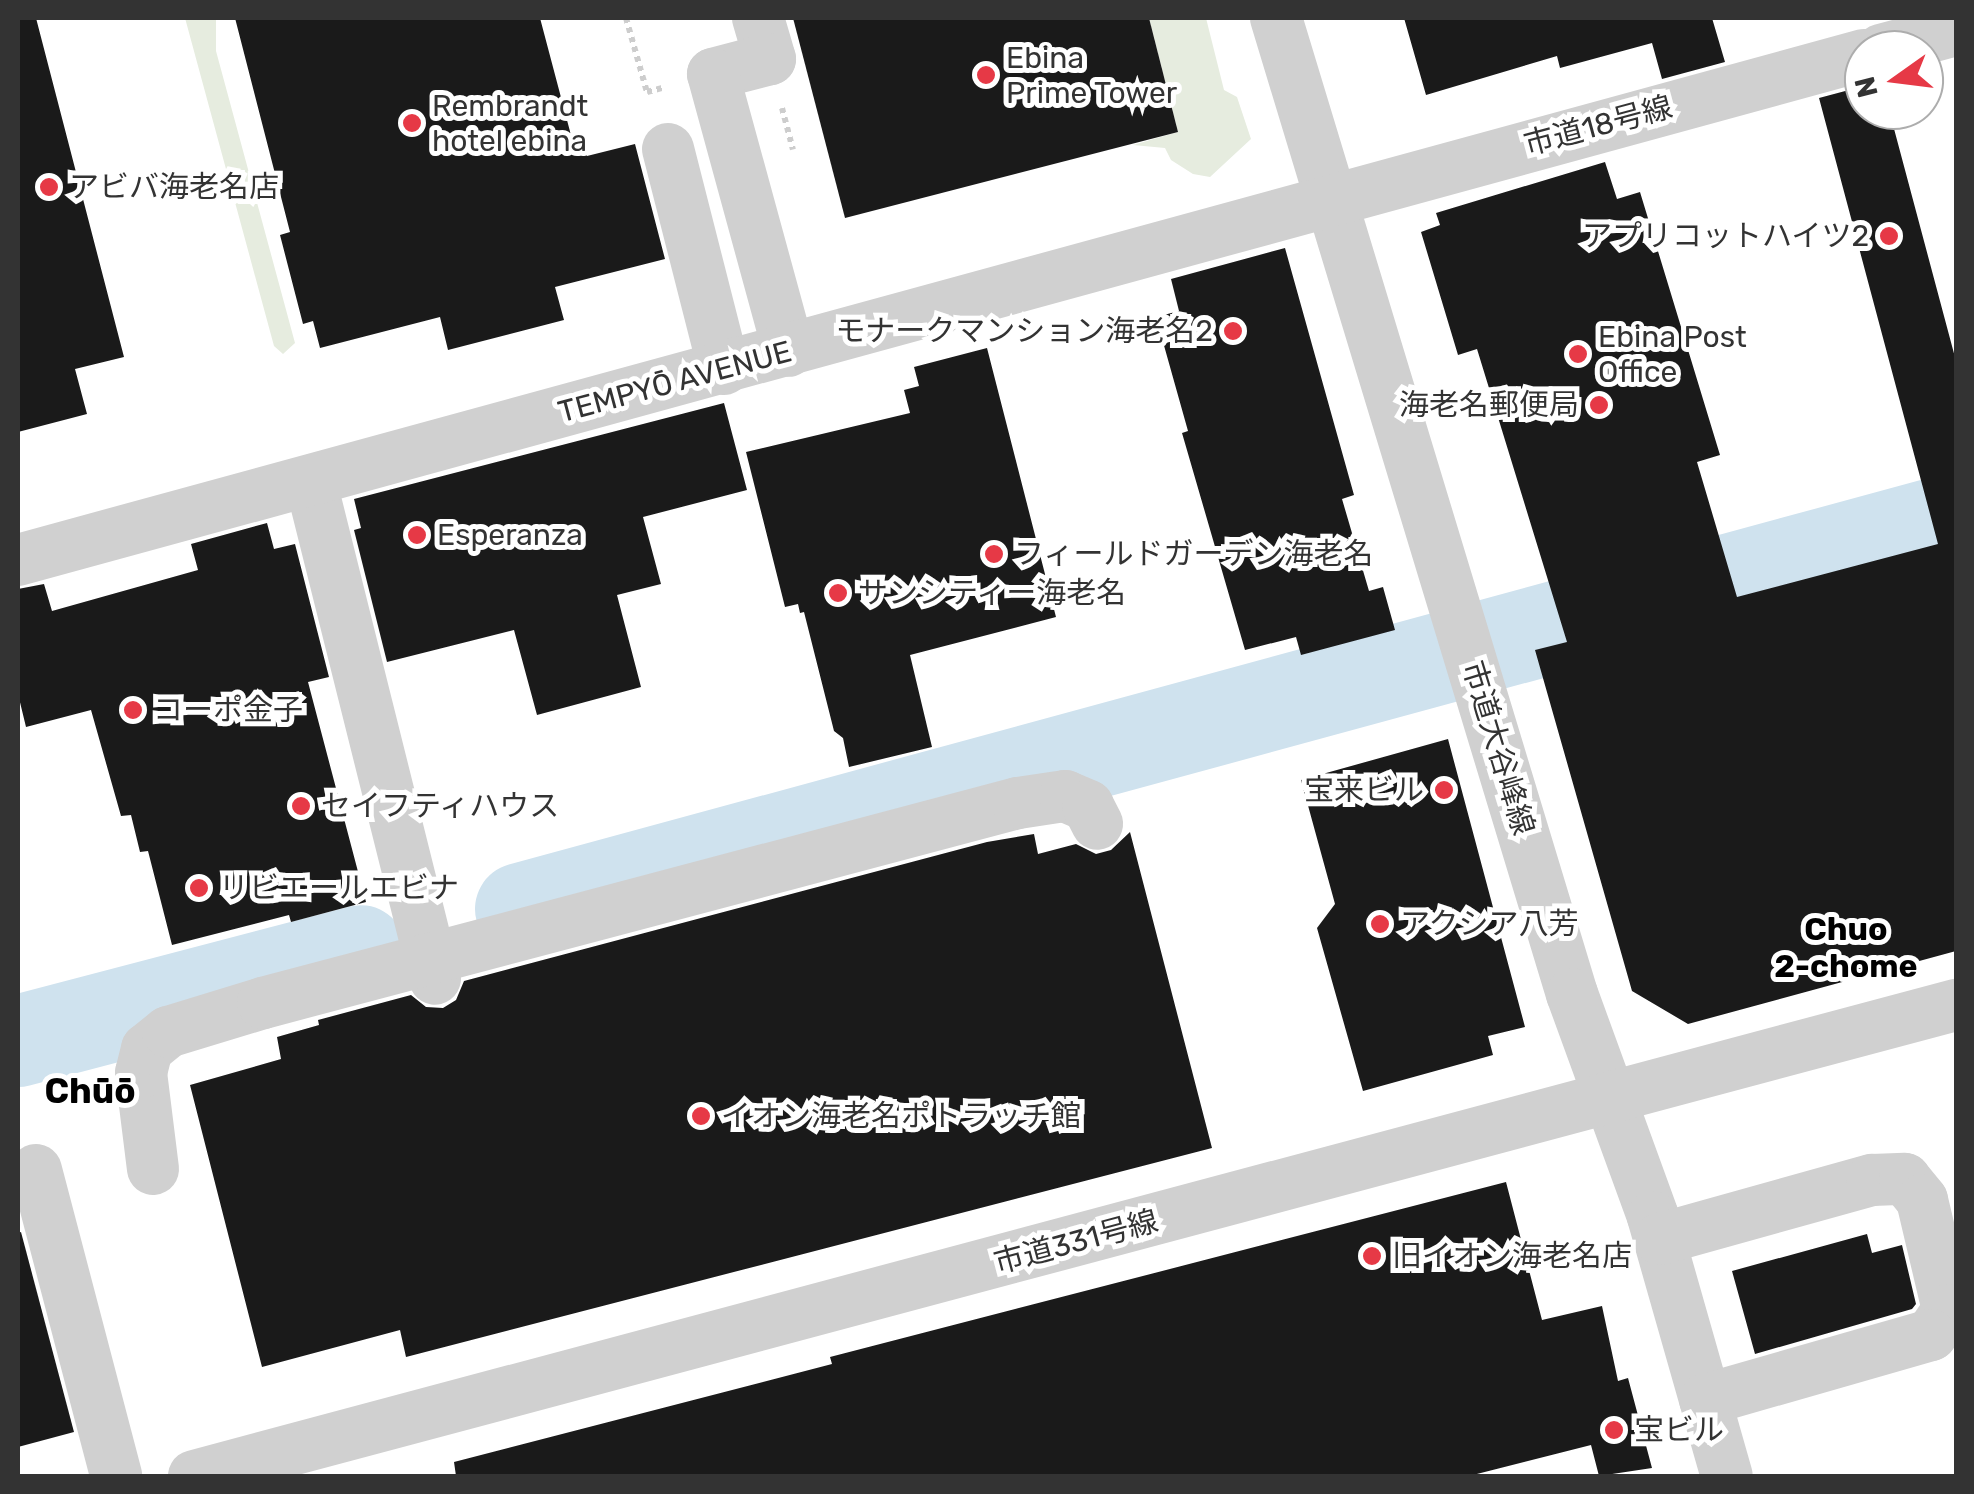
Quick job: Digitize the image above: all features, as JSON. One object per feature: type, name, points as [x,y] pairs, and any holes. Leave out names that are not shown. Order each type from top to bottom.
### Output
[{"type":"street","points":[[758,18],[770,59],[713,74],[789,351]]},
{"type":"street","name":"市道大谷峰線","points":[[1276,18],[1572,994],[1660,1239],[1727,1476]]},
{"type":"street","name":"市道18号線","points":[[1332,199],[1844,59]]},
{"type":"street","points":[[668,149],[724,369]]},
{"type":"street","name":"TEMPYŌ AVENUE","points":[[18,560],[311,483],[1332,199]]},
{"type":"street","points":[[311,483],[427,947]]},
{"type":"street","points":[[153,1169],[140,1073],[147,1049],[157,1040],[427,947],[1018,803],[1065,796],[1088,806],[1098,824]]},
{"type":"street","name":"市道331号線","points":[[194,1476],[1956,1005]]},
{"type":"street","points":[[36,1170],[116,1476]]},
{"type":"street","points":[[1660,1239],[1872,1180],[1905,1180],[1922,1200],[1948,1310],[1931,1335],[1705,1400]]},
{"type":"path","points":[[626,18],[646,92],[713,74]]},
{"type":"shaded area","points":[[185,18],[216,18],[216,51],[295,343],[283,354],[274,346]]},
{"type":"shaded area","points":[[1149,18],[1206,18],[1224,90],[1237,97],[1251,139],[1210,177],[1193,174],[1171,160],[1165,148],[1133,145],[1178,132]]},
{"type":"building","name":"アビバ海老名店","points":[[18,18],[36,18],[124,357],[75,369],[87,414],[18,432]]},
{"type":"building","points":[[235,18],[540,18],[572,139],[582,136],[587,156],[635,144],[665,259],[555,287],[564,320],[448,350],[440,317],[320,348],[313,321],[303,324],[280,235],[290,232]]},
{"type":"building","name":"Ebina Prime Tower","points":[[793,18],[1149,18],[1178,132],[845,218]]},
{"type":"building","points":[[1404,18],[1712,18],[1725,62],[1662,79],[1652,43],[1560,68],[1557,56],[1426,95]]},
{"type":"building","points":[[1844,91],[1844,130],[1894,130],[1956,361],[1956,951],[1688,1024],[1632,991],[1535,650],[1567,642],[1477,349],[1458,355],[1421,232],[1440,225],[1436,213],[1605,162],[1617,199],[1640,192],[1720,455],[1697,462],[1737,597],[1938,544],[1819,98]]},
{"type":"building","points":[[1285,248],[1354,495],[1342,499],[1369,591],[1383,587],[1395,630],[1301,655],[1296,637],[1245,650],[1182,433],[1188,431],[1156,317],[1179,311],[1171,279]]},
{"type":"building","points":[[987,348],[1056,617],[910,655],[932,747],[849,767],[843,738],[834,731],[804,612],[800,613],[798,604],[785,607],[746,452],[910,413],[904,390],[919,386],[914,367]]},
{"type":"building","points":[[724,403],[747,490],[643,517],[661,584],[617,595],[641,687],[537,715],[514,630],[387,662],[354,530],[361,528],[354,499]]},
{"type":"building","points":[[267,523],[274,549],[295,544],[329,677],[308,682],[366,902],[291,922],[289,915],[172,945],[148,851],[140,852],[131,815],[121,816],[91,710],[26,727],[18,694],[18,589],[44,584],[52,611],[198,570],[191,544]]},
{"type":"building","name":"アクシア八芳","points":[[1448,739],[1525,1027],[1488,1036],[1493,1055],[1363,1091],[1317,928],[1335,904],[1301,780]]},
{"type":"building","name":"イオン海老名ポトラッチ館","points":[[1130,832],[1212,1148],[406,1357],[400,1330],[262,1367],[190,1085],[281,1059],[277,1037],[319,1025],[318,1020],[411,995],[426,1007],[443,1008],[456,1000],[464,981],[987,842],[1034,834],[1038,854],[1076,844],[1096,854],[1111,850]]},
{"type":"building","name":"旧イオン海老名店","points":[[1506,1182],[1542,1320],[1602,1306],[1618,1381],[1628,1378],[1652,1468],[1599,1476],[1591,1445],[1469,1476],[456,1476],[454,1462],[832,1364],[830,1357]]},
{"type":"building","points":[[21,1232],[74,1432],[18,1447],[18,1233]]},
{"type":"building","points":[[1867,1234],[1872,1253],[1902,1245],[1916,1304],[1912,1309],[1755,1354],[1732,1271]]},
{"type":"waterway","points":[[521,909],[1956,518]]},
{"type":"waterway","points":[[18,1041],[360,951]]},
{"type":"place","name":"Ebina Prime Tower","points":[[986,75]]},
{"type":"place","name":"Rembrandt hotel ebina","points":[[412,123]]},
{"type":"place","name":"アビバ海老名店","points":[[49,187]]},
{"type":"place","name":"アプリコットハイツ2","points":[[1889,236]]},
{"type":"place","name":"モナークマンション海老名2","points":[[1233,331]]},
{"type":"place","name":"Ebina Post Office","points":[[1578,354]]},
{"type":"place","name":"海老名郵便局","points":[[1599,405]]},
{"type":"place","name":"Esperanza","points":[[417,535]]},
{"type":"place","name":"フィールドガーデン海老名","points":[[994,554]]},
{"type":"place","name":"サンシティー海老名","points":[[838,593]]},
{"type":"place","name":"コーポ金子","points":[[133,710]]},
{"type":"place","name":"宝来ビル","points":[[1444,790]]},
{"type":"place","name":"セイフティハウス","points":[[301,806]]},
{"type":"place","name":"リビエールエビナ","points":[[199,888]]},
{"type":"place","name":"アクシア八芳","points":[[1380,924]]},
{"type":"place","name":"イオン海老名ポトラッチ館","points":[[701,1116]]},
{"type":"place","name":"旧イオン海老名店","points":[[1372,1256]]},
{"type":"place","name":"宝ビル","points":[[1614,1430]]},
{"type":"district","name":"Chuo 2-chome","points":[[1846,948]]},
{"type":"district","name":"Chūō","points":[[90,1091]]}]
